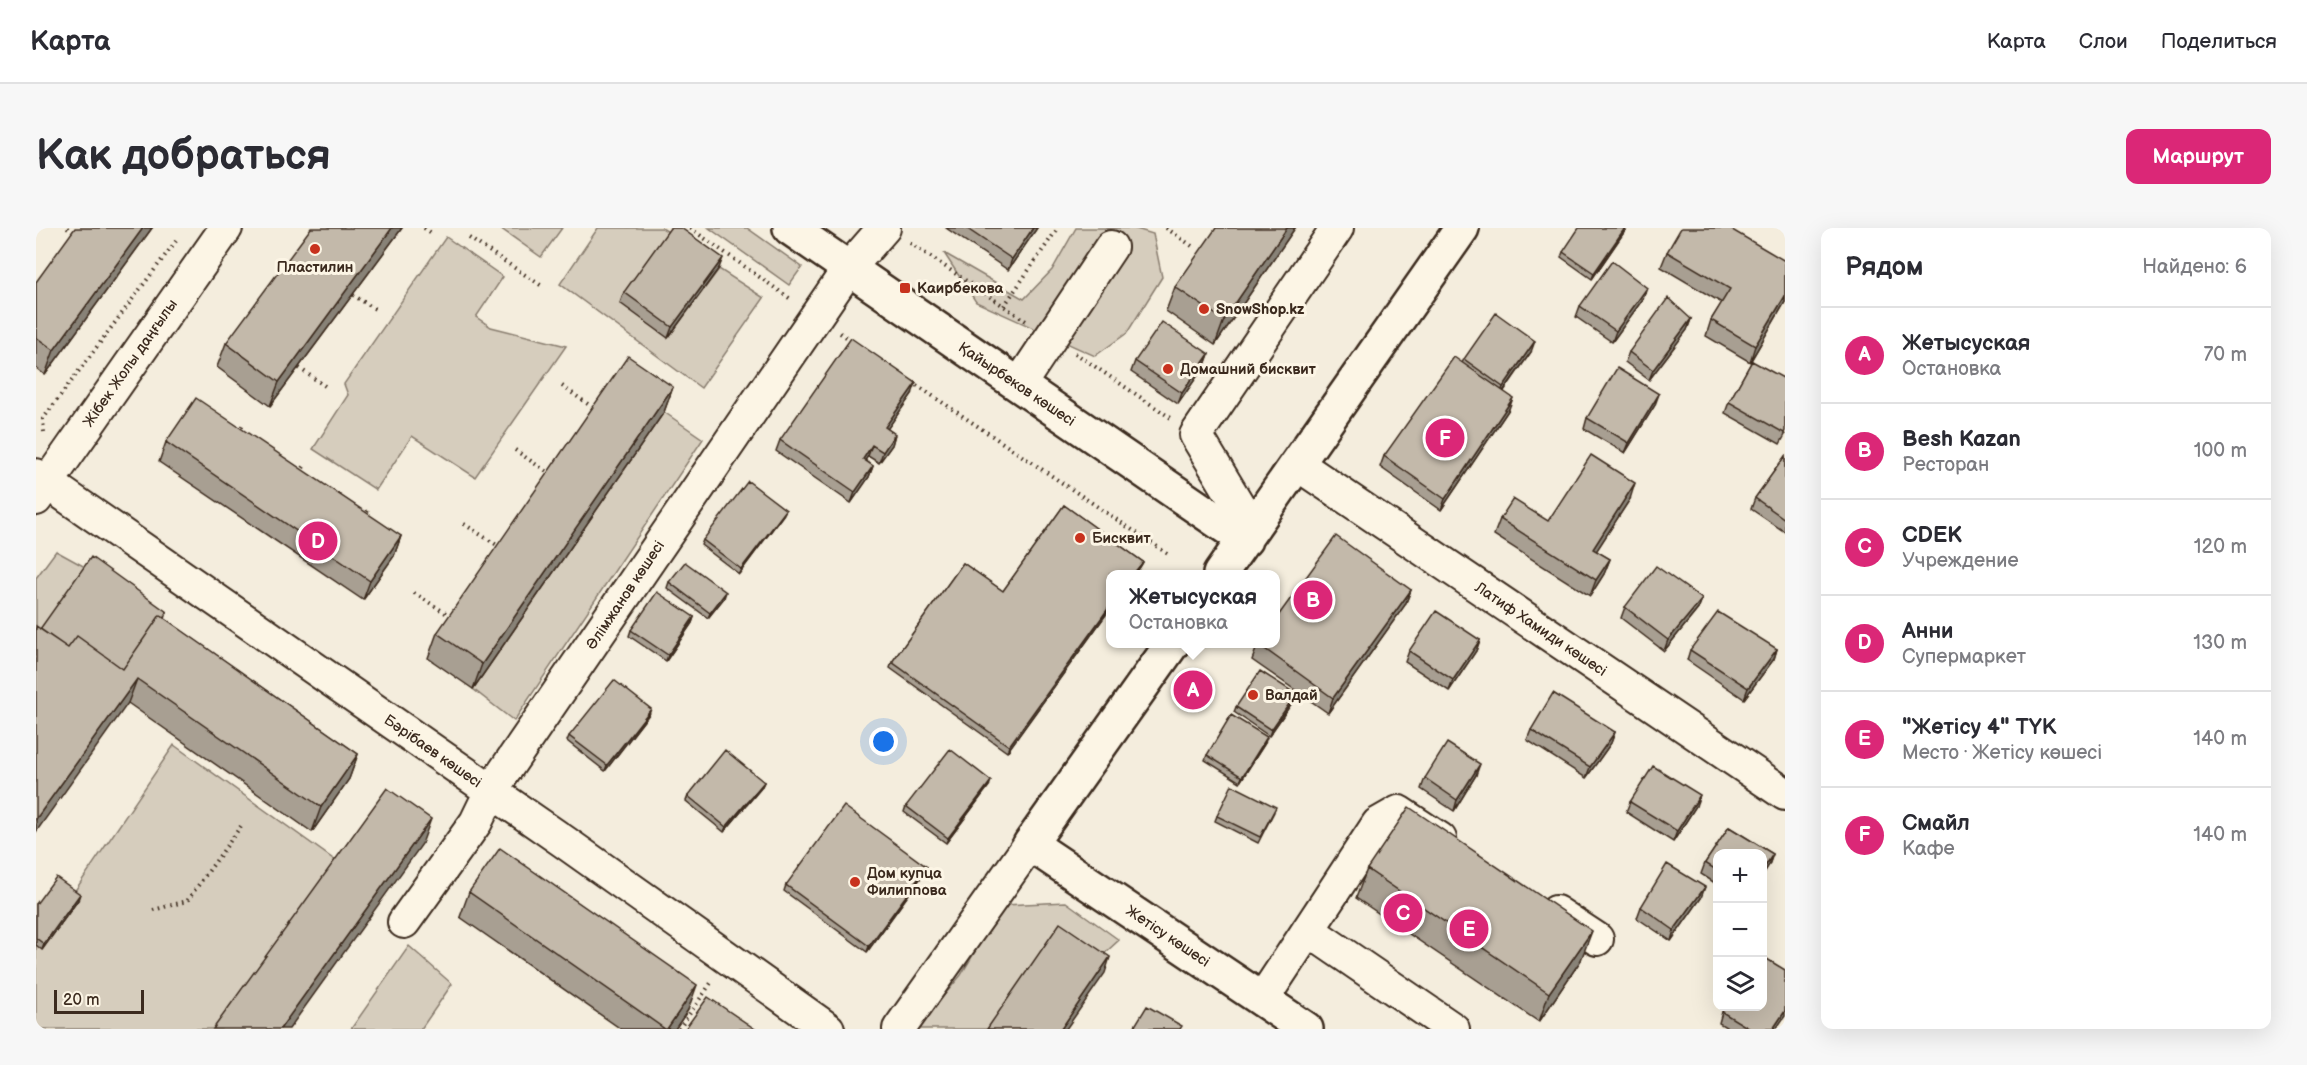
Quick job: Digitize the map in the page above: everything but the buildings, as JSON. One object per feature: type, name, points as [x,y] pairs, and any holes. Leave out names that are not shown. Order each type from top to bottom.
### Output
[{"type":"main road","name":"Қайырбеков көшесі","points":[[790,228],[1019,385],[1248,534]]},
{"type":"main road","points":[[1223,570],[1461,228]]},
{"type":"main road","points":[[1030,844],[1169,648]]},
{"type":"main road","name":"Жетісу көшесі","points":[[1030,844],[1306,1029]]},
{"type":"street","name":"Жібек Жолы даңғылы","points":[[40,486],[226,228]]},
{"type":"street","name":"Әлімжанов көшесі","points":[[404,922],[476,822],[491,791],[815,316],[849,268],[884,228]]},
{"type":"street","points":[[1248,534],[1196,435],[1337,228]]},
{"type":"street","points":[[1019,385],[1111,247]]},
{"type":"street","name":"Латиф Хамиди көшесі","points":[[1297,464],[1785,794]]},
{"type":"street","name":"Бәрібаев көшесі","points":[[40,486],[491,791],[828,1029]]},
{"type":"street","points":[[1262,1000],[1378,824],[1399,812],[1468,856]]},
{"type":"street","points":[[899,1029],[1030,844]]},
{"type":"street","points":[[1528,894],[1597,939]]},
{"type":"street","points":[[1308,930],[1453,1029]]},
{"type":"path","points":[[67,228],[79,236]]},
{"type":"path","points":[[424,228],[432,234]]},
{"type":"path","points":[[690,228],[855,343]]},
{"type":"path","points":[[1004,306],[1058,228]]},
{"type":"path","points":[[1166,228],[1196,248]]},
{"type":"path","points":[[469,238],[543,286]]},
{"type":"path","points":[[353,295],[378,311]]},
{"type":"path","points":[[299,368],[325,386]]},
{"type":"path","points":[[904,376],[1168,554]]},
{"type":"path","points":[[561,386],[598,411]]},
{"type":"path","points":[[235,438],[243,424]]},
{"type":"path","points":[[516,450],[553,476]]},
{"type":"path","points":[[296,480],[305,465]]},
{"type":"path","points":[[360,523],[369,509]]},
{"type":"path","points":[[464,524],[503,549]]},
{"type":"path","points":[[414,593],[455,619]]},
{"type":"path","points":[[153,910],[187,901],[241,826]]},
{"type":"path","points":[[679,1029],[711,982]]},
{"type":"shaded area","points":[[500,228],[562,228],[541,257]]},
{"type":"shaded area","points":[[598,228],[662,228],[670,233],[668,338],[719,269],[764,298],[701,388],[560,284]]},
{"type":"shaded area","points":[[709,228],[747,228],[802,267],[789,285]]},
{"type":"shaded area","points":[[1076,228],[1133,228],[1153,234],[1162,277],[1127,333],[1095,356],[976,302],[944,253],[1024,299],[1052,270]]},
{"type":"shaded area","points":[[446,237],[503,277],[476,317],[491,327],[566,346],[475,477],[412,436],[376,490],[313,449],[348,395],[344,384]]},
{"type":"shaded area","points":[[664,412],[703,439],[514,721],[473,689]]},
{"type":"shaded area","points":[[56,551],[87,568],[36,641],[36,578]]},
{"type":"shaded area","points":[[174,745],[340,864],[222,1029],[36,1029],[36,945],[42,949],[78,900],[72,895]]},
{"type":"shaded area","points":[[1066,902],[1119,940],[1093,964],[992,1029],[916,1029],[961,975],[1003,905]]},
{"type":"shaded area","points":[[409,946],[452,984],[421,1029],[351,1029]]},
{"type":"place","name":"Пластилин","points":[[315,249]]},
{"type":"place","name":"Каирбекова","points":[[905,288]]},
{"type":"place","name":"SnowShop.kz","points":[[1204,309]]},
{"type":"place","name":"Домашний бисквит","points":[[1168,369]]},
{"type":"place","name":"Смайл","points":[[1445,438]]},
{"type":"place","name":"Бисквит","points":[[1080,538]]},
{"type":"place","name":"Анни","points":[[318,541]]},
{"type":"place","name":"Besh Kazan","points":[[1313,600]]},
{"type":"place","name":"Жетысуская","points":[[1193,690]]},
{"type":"place","name":"Валдай","points":[[1253,695]]},
{"type":"place","name":"Дом купца Филиппова","points":[[855,882]]},
{"type":"place","name":"CDEK","points":[[1403,913]]},
{"type":"place","name":"\"Жетісу 4\" ТҮК","points":[[1469,929]]}]
